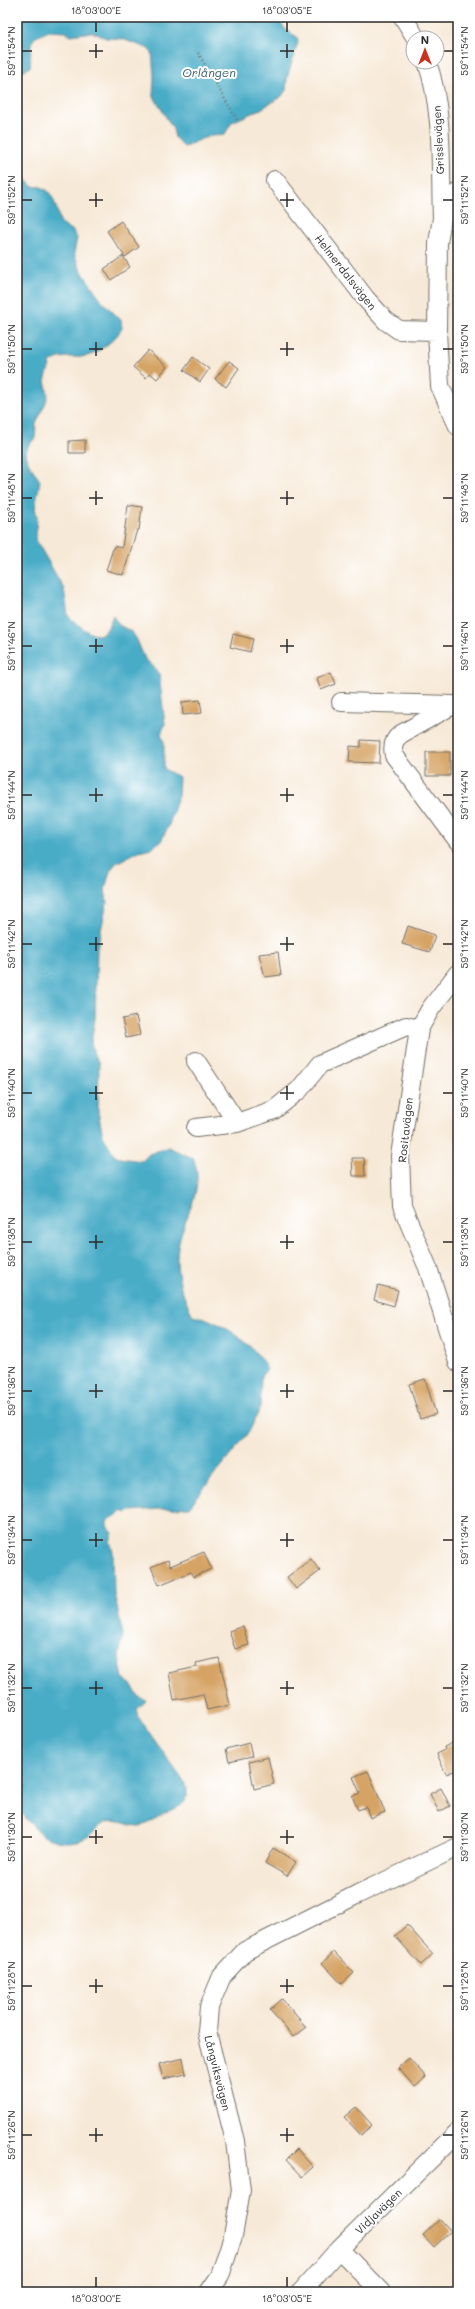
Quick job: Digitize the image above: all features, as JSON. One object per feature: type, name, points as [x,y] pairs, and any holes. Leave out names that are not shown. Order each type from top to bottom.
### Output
[{"type":"street","points":[[403,17],[411,30]]},
{"type":"street","name":"Grisslevägen","points":[[429,70],[433,84],[438,121],[442,218]]},
{"type":"street","name":"Helmerdalsvägen","points":[[275,180],[366,299],[386,321],[398,330],[437,331]]},
{"type":"street","points":[[458,192],[442,218],[438,243],[437,331],[440,386],[458,426]]},
{"type":"street","points":[[341,702],[456,704]]},
{"type":"street","points":[[456,704],[401,734],[395,739],[392,748],[394,755],[458,841]]},
{"type":"street","name":"Rositavägen","points":[[458,973],[431,1008],[419,1028],[400,1156],[402,1206],[428,1268],[458,1362]]},
{"type":"street","points":[[196,1128],[237,1123],[274,1110],[299,1090],[320,1064],[406,1026],[419,1028]]},
{"type":"street","points":[[196,1061],[237,1123]]},
{"type":"street","name":"Långviksvägen","points":[[209,2292],[220,2276],[226,2259],[239,2208],[240,2190],[235,2141],[207,2032],[209,2007],[222,1976],[246,1951],[358,1894],[458,1847]]},
{"type":"street","name":"Vidjavägen","points":[[300,2292],[339,2249],[458,2132]]},
{"type":"street","points":[[339,2249],[381,2292]]},
{"type":"path","points":[[198,53],[237,120]]},
{"type":"water","name":"Orlången","points":[[17,17],[276,17],[286,30],[297,37],[298,42],[287,78],[286,90],[282,96],[261,109],[232,122],[225,134],[208,136],[184,147],[175,138],[173,129],[153,95],[154,76],[152,53],[147,48],[122,39],[106,38],[92,32],[71,35],[65,32],[49,31],[34,38],[31,45],[30,67],[17,74]]},
{"type":"water","points":[[17,162],[24,172],[24,178],[33,187],[46,189],[50,193],[61,224],[72,230],[77,238],[74,253],[80,269],[102,301],[121,320],[122,328],[112,341],[91,355],[82,357],[64,357],[51,362],[45,381],[48,394],[46,402],[36,424],[35,438],[28,446],[26,453],[28,462],[40,481],[35,508],[37,516],[36,540],[64,589],[68,616],[90,633],[100,635],[104,633],[113,616],[119,625],[132,632],[145,659],[154,667],[159,675],[165,724],[161,734],[164,742],[164,769],[179,777],[178,796],[169,825],[161,841],[151,848],[139,851],[116,863],[110,871],[105,889],[107,903],[97,948],[95,1019],[91,1042],[94,1055],[99,1063],[98,1112],[103,1136],[116,1157],[142,1161],[149,1154],[168,1147],[193,1158],[196,1169],[196,1190],[177,1252],[179,1280],[185,1298],[193,1316],[205,1318],[216,1323],[242,1339],[257,1354],[267,1370],[261,1376],[260,1409],[249,1432],[189,1507],[130,1511],[127,1514],[123,1511],[107,1521],[107,1526],[113,1533],[110,1541],[113,1552],[114,1593],[123,1635],[119,1656],[123,1679],[132,1685],[138,1696],[146,1701],[137,1709],[139,1718],[184,1782],[187,1790],[187,1796],[182,1805],[147,1824],[138,1826],[112,1821],[102,1824],[84,1839],[72,1842],[53,1840],[42,1835],[17,1807]]},
{"type":"building","points":[[121,221],[139,247],[125,257],[107,231]]},
{"type":"building","points":[[123,256],[130,267],[111,280],[104,269]]},
{"type":"building","points":[[148,350],[167,367],[157,379],[150,373],[146,378],[133,367]]},
{"type":"building","points":[[193,357],[209,369],[200,382],[184,370]]},
{"type":"building","points":[[229,361],[239,368],[226,387],[215,379]]},
{"type":"building","points":[[85,440],[85,453],[69,453],[69,441]]},
{"type":"building","points":[[128,505],[142,507],[139,530],[137,530],[123,575],[106,570],[114,546],[122,548]]},
{"type":"building","points":[[233,634],[253,639],[250,652],[230,647]]},
{"type":"building","points":[[331,672],[336,684],[321,690],[317,678]]},
{"type":"building","points":[[200,700],[202,713],[183,715],[182,702]]},
{"type":"building","points":[[361,740],[380,741],[379,763],[349,762],[350,746],[361,747]]},
{"type":"building","points":[[426,752],[450,752],[450,776],[426,776]]},
{"type":"building","points":[[408,926],[435,935],[430,952],[402,944]]},
{"type":"building","points":[[278,952],[281,975],[265,977],[259,954]]},
{"type":"building","points":[[136,1016],[140,1035],[126,1038],[122,1019]]},
{"type":"building","points":[[352,1158],[364,1158],[365,1176],[353,1176]]},
{"type":"building","points":[[378,1285],[398,1290],[394,1306],[374,1300]]},
{"type":"building","points":[[425,1379],[436,1414],[420,1419],[409,1384]]},
{"type":"building","points":[[204,1552],[211,1569],[193,1577],[191,1572],[159,1585],[151,1567],[168,1560],[170,1566]]},
{"type":"building","points":[[311,1559],[320,1571],[296,1589],[287,1577]]},
{"type":"building","points":[[243,1626],[249,1645],[235,1649],[229,1631]]},
{"type":"building","points":[[219,1658],[230,1705],[207,1710],[203,1694],[174,1700],[169,1673],[197,1667],[196,1663]]},
{"type":"building","points":[[458,1740],[458,1780],[454,1771],[446,1774],[437,1754],[445,1750],[444,1747]]},
{"type":"building","points":[[249,1743],[252,1757],[229,1762],[226,1749]]},
{"type":"building","points":[[268,1757],[274,1784],[254,1789],[249,1762]]},
{"type":"building","points":[[368,1771],[385,1812],[370,1818],[366,1807],[358,1810],[352,1796],[360,1793],[353,1777]]},
{"type":"building","points":[[441,1788],[450,1806],[439,1812],[430,1794]]},
{"type":"building","points":[[273,1848],[296,1862],[287,1876],[265,1863]]},
{"type":"building","points":[[407,1925],[433,1954],[421,1965],[395,1936]]},
{"type":"building","points":[[334,1952],[354,1973],[342,1984],[322,1963]]},
{"type":"building","points":[[282,1999],[306,2027],[293,2037],[270,2010]]},
{"type":"building","points":[[183,2058],[186,2074],[163,2079],[159,2064]]},
{"type":"building","points":[[409,2058],[426,2077],[415,2087],[398,2068]]},
{"type":"building","points":[[356,2107],[372,2125],[361,2135],[344,2117]]},
{"type":"building","points":[[297,2149],[313,2167],[302,2177],[286,2160]]},
{"type":"building","points":[[440,2219],[451,2231],[434,2247],[423,2235]]}]
